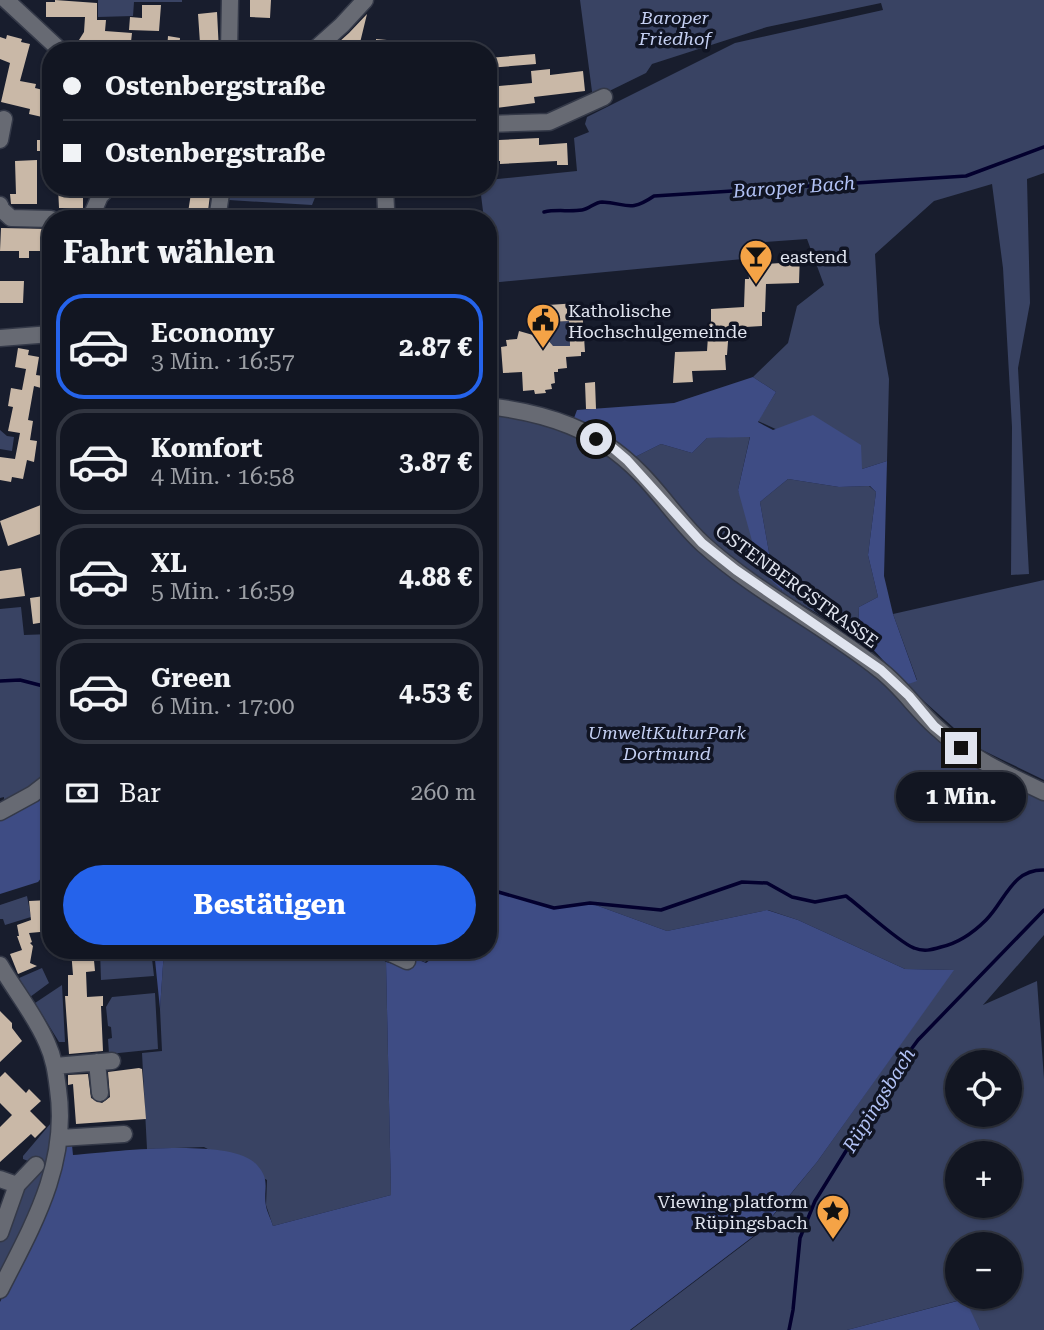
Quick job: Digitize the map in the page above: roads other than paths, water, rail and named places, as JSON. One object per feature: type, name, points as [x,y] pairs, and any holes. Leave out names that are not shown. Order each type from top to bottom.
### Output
[{"type":"street","points":[[6,0],[51,42]]},
{"type":"street","points":[[229,42],[230,0]]},
{"type":"street","points":[[323,42],[365,0]]},
{"type":"street","points":[[497,124],[549,122],[604,97]]},
{"type":"street","points":[[0,140],[4,119]]},
{"type":"street","points":[[385,196],[386,209]]},
{"type":"street","points":[[0,205],[11,218],[42,219]]},
{"type":"street","points":[[1,341],[42,335]]},
{"type":"street","name":"OSTENBERGSTRASSE","points":[[497,407],[544,415],[613,448],[641,474],[702,543],[719,557],[881,670],[909,696],[934,726],[961,748],[995,769],[1044,792]]},
{"type":"street","points":[[0,812],[42,787]]},
{"type":"street","points":[[403,959],[407,961]]},
{"type":"street","points":[[0,965],[45,1039],[54,1066],[60,1104],[60,1138],[46,1199],[0,1290]]},
{"type":"street","points":[[54,1066],[104,1062],[100,1093]]},
{"type":"street","points":[[60,1138],[124,1134]]},
{"type":"street","points":[[0,1233],[17,1185],[36,1165]]},
{"type":"street","points":[[0,1179],[17,1185]]},
{"type":"waterway","name":"Baroper Bach","points":[[544,212],[582,210],[602,202],[633,206],[654,196],[966,176],[1044,147]]},
{"type":"waterway","points":[[0,681],[20,680],[42,686]]},
{"type":"waterway","points":[[497,892],[554,908],[590,903],[661,910],[742,882],[767,883],[792,897],[815,902],[846,896],[908,945],[928,950],[954,943],[971,933],[993,912],[1017,880],[1033,871],[1044,870]]},
{"type":"waterway","name":"Rüpingsbach","points":[[789,1330],[800,1238],[815,1201],[898,1067],[918,1040],[1044,910]]},
{"type":"place","name":"eastend","points":[[756,286]]},
{"type":"place","name":"Katholische Hochschulgemeinde","points":[[543,350]]},
{"type":"place","name":"Viewing platform Rüpingsbach","points":[[833,1241]]},
{"type":"park label","name":"Baroper Friedhof","points":[[675,27]]},
{"type":"park label","name":"UmweltKulturPark Dortmund","points":[[667,742]]}]
